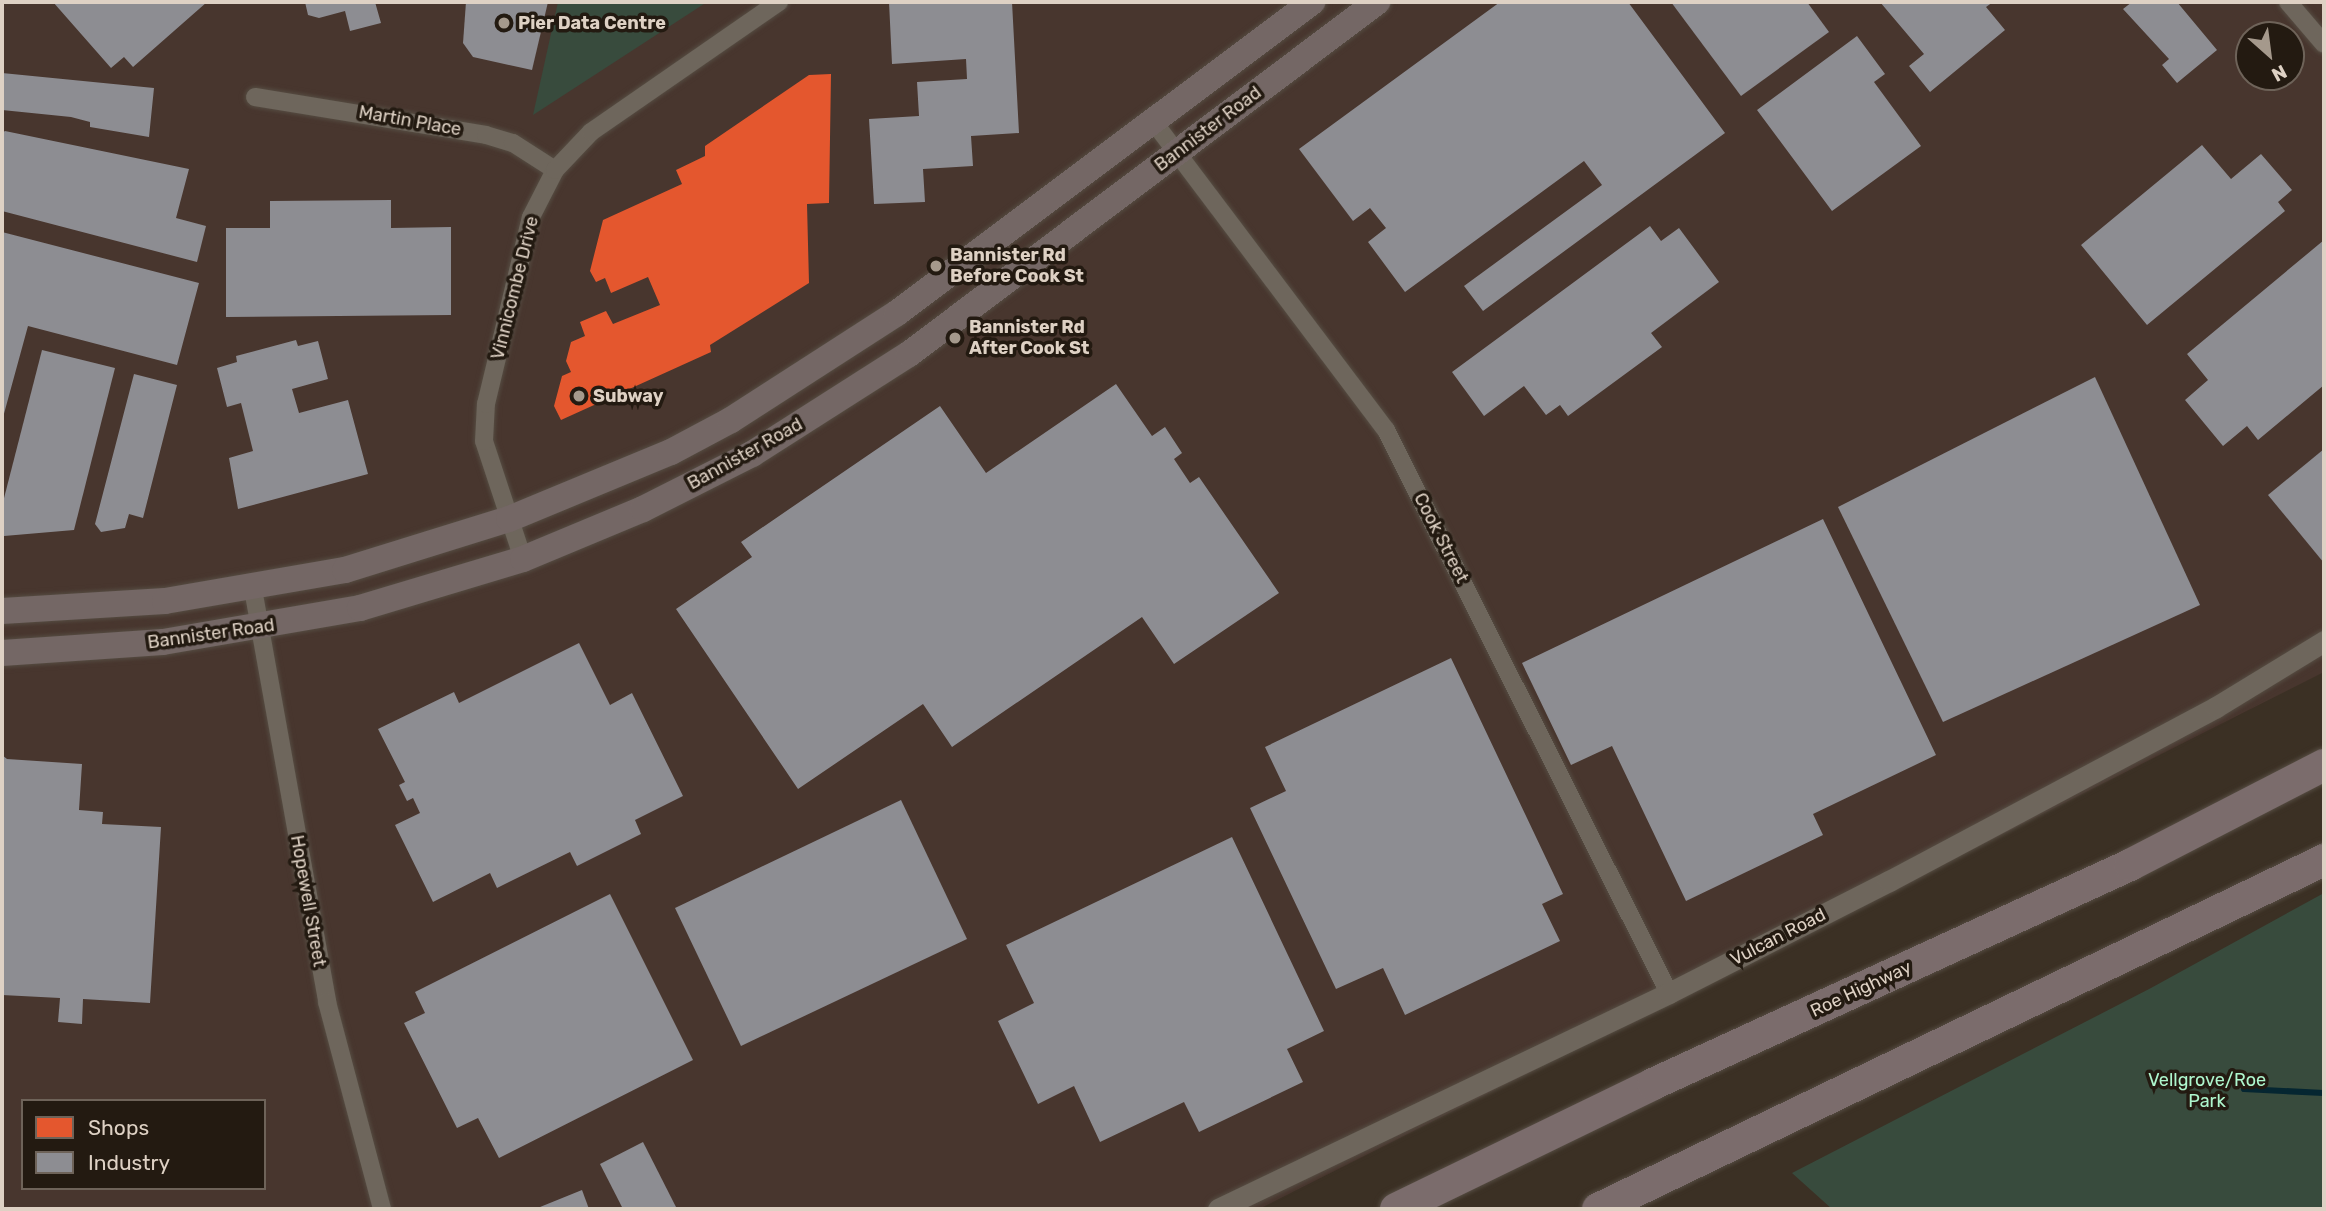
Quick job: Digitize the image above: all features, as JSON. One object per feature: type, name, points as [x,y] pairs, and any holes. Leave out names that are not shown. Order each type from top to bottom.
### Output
[{"type":"highway","name":"Roe Highway","points":[[1396,1209],[1653,1084],[2130,865],[2324,765]]},
{"type":"highway","points":[[1598,1209],[2324,860]]},
{"type":"main road","name":"Bannister Road","points":[[2,611],[75,610],[253,589],[345,570],[509,519],[671,452],[829,360],[1312,2]]},
{"type":"main road","name":"Bannister Road","points":[[2,653],[137,645],[259,629],[360,608],[523,559],[655,503],[752,454],[835,404],[909,354],[1377,2]]},
{"type":"street","name":"Vinnicombe Drive","points":[[523,559],[484,441],[486,404],[531,217],[555,170],[591,132],[779,2]]},
{"type":"street","points":[[2288,2],[2324,44]]},
{"type":"street","name":"Martin Place","points":[[255,97],[486,135],[513,144],[555,170]]},
{"type":"street","name":"Cook Street","points":[[1153,121],[1387,430],[1669,993]]},
{"type":"street","name":"Hopewell Street","points":[[253,589],[327,1002],[382,1209]]},
{"type":"street","name":"Vulcan Road","points":[[1218,1209],[1669,993],[2216,707],[2324,641]]},
{"type":"shaded area","points":[[2,2],[2324,2],[2324,672],[1259,1209],[2,1209]]},
{"type":"green space","points":[[558,2],[707,2],[533,115]]},
{"type":"green space","name":"Vellgrove/Roe Park","points":[[2324,893],[2324,1209],[1832,1209],[1792,1173],[2151,988]]},
{"type":"building: Shops","points":[[831,74],[829,203],[807,204],[809,283],[710,345],[711,352],[561,420],[554,406],[562,376],[571,372],[566,361],[571,342],[585,336],[580,322],[606,311],[613,324],[660,305],[648,277],[611,293],[605,278],[596,282],[590,271],[603,220],[682,184],[676,170],[705,156],[705,146],[809,75]]},
{"type":"building: Industry","points":[[53,2],[207,2],[133,67],[124,57],[111,68]]},
{"type":"building: Industry","points":[[305,2],[375,2],[381,23],[350,31],[345,11],[319,18],[308,15]]},
{"type":"building: Industry","name":"Pier Data Centre","points":[[466,2],[548,2],[532,70],[473,57],[463,43]]},
{"type":"building: Industry","points":[[889,2],[1012,2],[1019,133],[971,136],[973,166],[923,169],[925,202],[874,204],[869,119],[919,116],[917,82],[967,79],[966,59],[892,64]]},
{"type":"building: Industry","points":[[1500,2],[1628,2],[1725,133],[1483,311],[1464,286],[1602,185],[1584,161],[1405,292],[1368,242],[1386,228],[1370,208],[1353,221],[1299,149]]},
{"type":"building: Industry","points":[[1671,2],[1807,2],[1829,32],[1741,96]]},
{"type":"building: Industry","points":[[1880,2],[1993,2],[1986,7],[2005,30],[1930,92],[1909,66],[1924,54]]},
{"type":"building: Industry","points":[[2132,2],[2177,2],[2217,50],[2177,83],[2162,65],[2169,59],[2123,9]]},
{"type":"building: Industry","points":[[1857,36],[1885,74],[1874,82],[1921,146],[1832,211],[1757,110]]},
{"type":"building: Industry","points":[[2,73],[154,88],[149,137],[90,127],[90,122],[71,117],[2,110]]},
{"type":"building: Industry","points":[[5,131],[189,169],[176,218],[206,226],[197,262],[2,211],[2,133]]},
{"type":"building: Industry","points":[[2202,145],[2231,179],[2261,154],[2292,190],[2278,202],[2285,211],[2147,325],[2081,245]]},
{"type":"building: Industry","points":[[391,200],[391,228],[451,227],[451,315],[226,317],[226,228],[270,228],[270,201]]},
{"type":"building: Industry","points":[[1650,226],[1661,241],[1679,228],[1719,282],[1651,333],[1662,347],[1568,416],[1560,405],[1546,415],[1524,386],[1484,416],[1452,372]]},
{"type":"building: Industry","points":[[2,232],[199,283],[177,365],[28,326],[2,421]]},
{"type":"building: Industry","points":[[2324,240],[2324,385],[2258,440],[2247,426],[2223,446],[2185,400],[2208,380],[2187,354]]},
{"type":"building: Industry","points":[[296,340],[298,346],[318,341],[328,379],[292,389],[299,413],[348,400],[368,474],[238,509],[229,458],[253,451],[241,403],[227,407],[217,368],[237,362],[236,356]]},
{"type":"building: Industry","points":[[42,350],[115,368],[74,530],[4,536],[2,506]]},
{"type":"building: Industry","points":[[134,374],[177,385],[143,518],[129,514],[125,528],[101,532],[95,524]]},
{"type":"building: Industry","points":[[2095,377],[2200,605],[1943,722],[1838,507]]},
{"type":"building: Industry","points":[[1116,384],[1152,436],[1165,427],[1182,453],[1174,459],[1190,483],[1199,477],[1279,593],[1174,664],[1142,617],[952,747],[923,704],[798,789],[676,609],[752,557],[741,542],[940,406],[986,473]]},
{"type":"building: Industry","points":[[2324,449],[2324,563],[2268,495]]},
{"type":"building: Industry","points":[[1823,519],[1936,755],[1813,814],[1823,835],[1686,901],[1612,746],[1571,765],[1522,663]]},
{"type":"building: Industry","points":[[579,643],[610,705],[632,693],[683,796],[635,820],[641,834],[577,866],[570,852],[497,888],[490,873],[433,902],[395,825],[420,813],[413,798],[407,801],[399,785],[405,782],[378,729],[454,692],[459,703]]},
{"type":"building: Industry","points":[[1451,658],[1563,894],[1542,904],[1560,941],[1405,1015],[1383,968],[1336,989],[1250,808],[1286,791],[1265,747]]},
{"type":"building: Industry","points":[[2,755],[7,759],[82,764],[79,810],[103,812],[102,824],[161,827],[150,1003],[83,999],[82,1024],[58,1022],[60,998],[2,995]]},
{"type":"building: Industry","points":[[901,800],[967,939],[741,1046],[675,908]]},
{"type":"building: Industry","points":[[1232,837],[1324,1031],[1287,1049],[1303,1082],[1199,1132],[1184,1102],[1100,1142],[1074,1086],[1038,1104],[998,1021],[1034,1003],[1006,945]]},
{"type":"building: Industry","points":[[610,894],[693,1060],[499,1158],[478,1118],[457,1128],[404,1023],[425,1013],[415,992]]},
{"type":"building: Industry","points":[[643,1142],[677,1209],[623,1209],[600,1164]]},
{"type":"building: Industry","points":[[582,1190],[589,1209],[540,1207]]},
{"type":"waterway","points":[[2244,1089],[2324,1093]]},
{"type":"place","name":"Pier Data Centre","points":[[504,23]]},
{"type":"place","name":"Bannister Rd Before Cook St","points":[[936,266]]},
{"type":"place","name":"Bannister Rd After Cook St","points":[[955,338]]},
{"type":"place","name":"Subway","points":[[579,396]]}]
